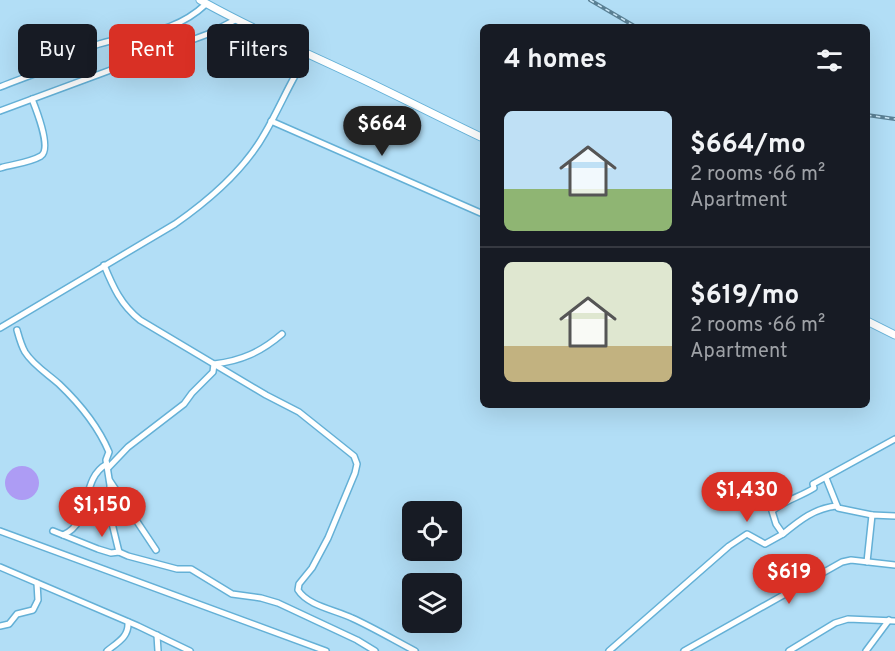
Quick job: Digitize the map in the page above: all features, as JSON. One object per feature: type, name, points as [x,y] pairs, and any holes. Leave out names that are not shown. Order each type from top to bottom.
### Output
[{"type":"street","points":[[0,87],[99,44],[154,33],[172,26],[197,12],[203,2],[243,24]]},
{"type":"street","points":[[0,111],[208,34],[235,20]]},
{"type":"street","points":[[309,57],[363,80],[480,137]]},
{"type":"street","points":[[0,328],[175,224],[221,188],[251,154],[264,135],[295,78]]},
{"type":"street","points":[[0,168],[33,159],[45,152],[43,130],[32,99]]},
{"type":"street","points":[[271,121],[480,213]]},
{"type":"street","points":[[104,265],[116,292],[128,310],[140,320],[299,412],[354,456],[357,464],[355,473],[332,527],[312,568],[299,584],[298,590],[301,595],[310,600],[351,617],[415,651]]},
{"type":"street","points":[[870,322],[895,335]]},
{"type":"street","points":[[17,330],[25,351],[79,405],[94,424],[109,453],[106,460],[110,481],[110,515],[119,552]]},
{"type":"street","points":[[214,364],[243,358],[266,348],[282,334]]},
{"type":"street","points":[[63,535],[77,527],[94,478],[101,467],[107,466],[184,404],[213,372],[214,364]]},
{"type":"street","points":[[783,534],[776,524],[772,511],[781,504],[807,493],[814,488],[813,484],[895,439]]},
{"type":"street","points":[[826,478],[840,509],[872,515],[895,516]]},
{"type":"street","points":[[110,481],[156,550]]},
{"type":"street","points":[[609,651],[729,546],[747,534],[765,544],[783,534],[809,513],[824,507],[837,506]]},
{"type":"street","points":[[867,562],[872,515]]},
{"type":"street","points":[[0,531],[326,651]]},
{"type":"street","points":[[53,531],[111,553],[119,552],[171,567],[191,569],[232,594],[278,603],[357,640],[375,651]]},
{"type":"street","points":[[684,651],[842,562],[851,560],[895,565]]},
{"type":"street","points":[[0,567],[190,651]]},
{"type":"street","points":[[0,626],[9,624],[16,614],[33,610],[38,600],[37,583]]},
{"type":"street","points":[[789,651],[835,623],[848,619],[892,621]]},
{"type":"street","points":[[866,651],[892,621]]},
{"type":"street","points":[[107,651],[126,636],[129,630],[128,622]]},
{"type":"street","points":[[157,635],[158,651]]},
{"type":"shaded area","points":[[22,466],[34,471],[39,483],[34,495],[22,500],[10,495],[5,483],[10,471]]},
{"type":"railway","points":[[590,0],[631,24]]},
{"type":"railway","points":[[870,115],[895,119]]}]
